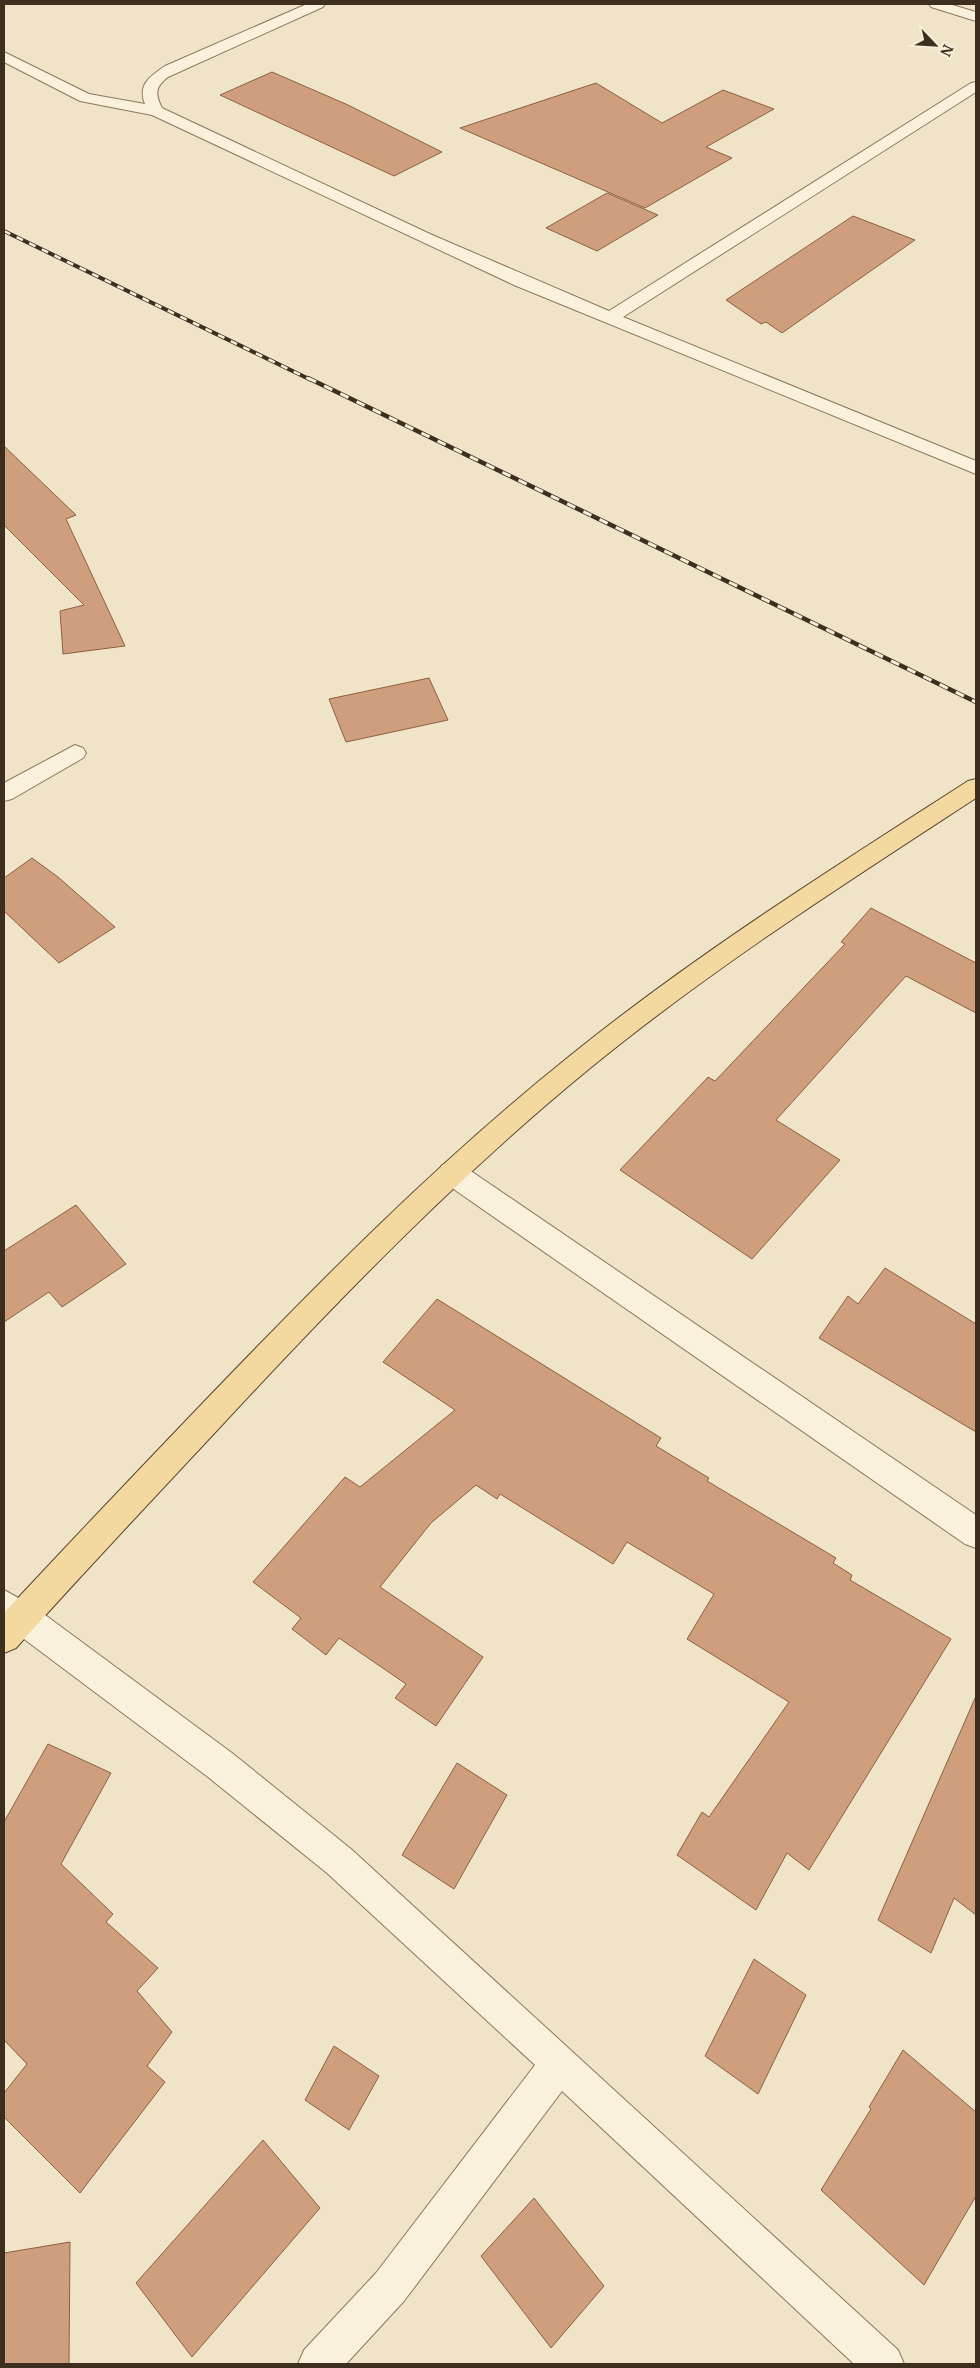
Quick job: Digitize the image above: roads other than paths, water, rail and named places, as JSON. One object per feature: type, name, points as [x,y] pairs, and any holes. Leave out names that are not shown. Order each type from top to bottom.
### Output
[{"type":"main road","points":[[10,1620],[325,1297],[452,1172],[579,1062],[672,990],[753,933],[976,787]]},
{"type":"street","points":[[156,111],[149,98],[148,89],[153,80],[170,69],[318,4]]},
{"type":"street","points":[[936,4],[976,17]]},
{"type":"street","points":[[4,56],[85,98],[156,111],[424,238],[610,318],[976,468]]},
{"type":"street","points":[[610,318],[976,86]]},
{"type":"street","points":[[4,793],[75,753]]},
{"type":"street","points":[[452,1172],[976,1533]]},
{"type":"street","points":[[10,1620],[220,1765],[339,1861],[884,2364]]},
{"type":"street","points":[[318,2364],[390,2287],[560,2063]]},
{"type":"railway","points":[[4,231],[311,380]]},
{"type":"railway","points":[[308,378],[976,702]]}]
